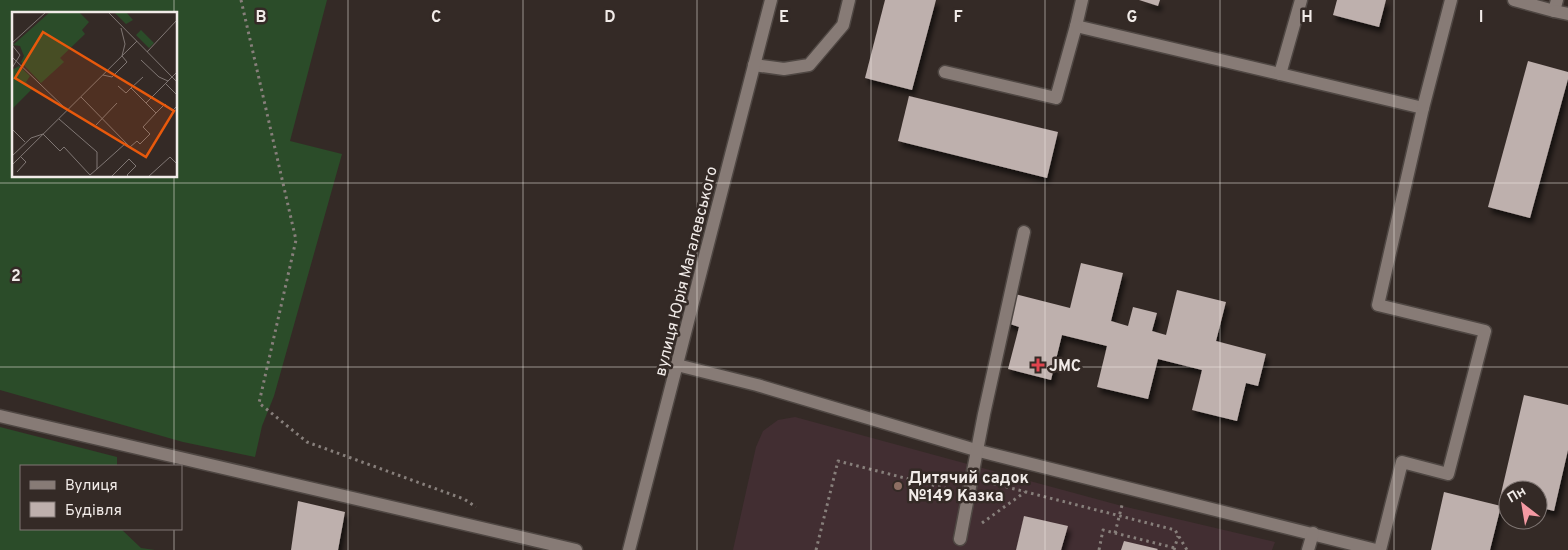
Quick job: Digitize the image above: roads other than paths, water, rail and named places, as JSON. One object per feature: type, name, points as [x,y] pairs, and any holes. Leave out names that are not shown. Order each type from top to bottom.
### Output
[{"type":"street","name":"вулиця Юрія Магалевського","points":[[629,550],[771,0]]},
{"type":"street","points":[[754,65],[784,69],[809,65],[843,25],[850,0]]},
{"type":"street","points":[[945,72],[1056,98],[1082,0]]},
{"type":"street","points":[[1280,74],[1301,0]]},
{"type":"street","points":[[1380,550],[1402,462],[1448,474],[1485,331],[1378,305],[1423,108],[1451,0]]},
{"type":"street","points":[[1514,0],[1556,6],[1568,14]]},
{"type":"street","points":[[1076,26],[1423,108]]},
{"type":"street","points":[[960,539],[984,414],[1024,232]]},
{"type":"street","points":[[678,365],[757,385],[978,451],[1376,550]]},
{"type":"street","points":[[0,416],[576,550]]},
{"type":"street","points":[[1308,550],[1313,533]]},
{"type":"place","name":"JMC","points":[[1038,365]]},
{"type":"place","name":"Дитячий садок №149 Казка","points":[[898,486]]}]
